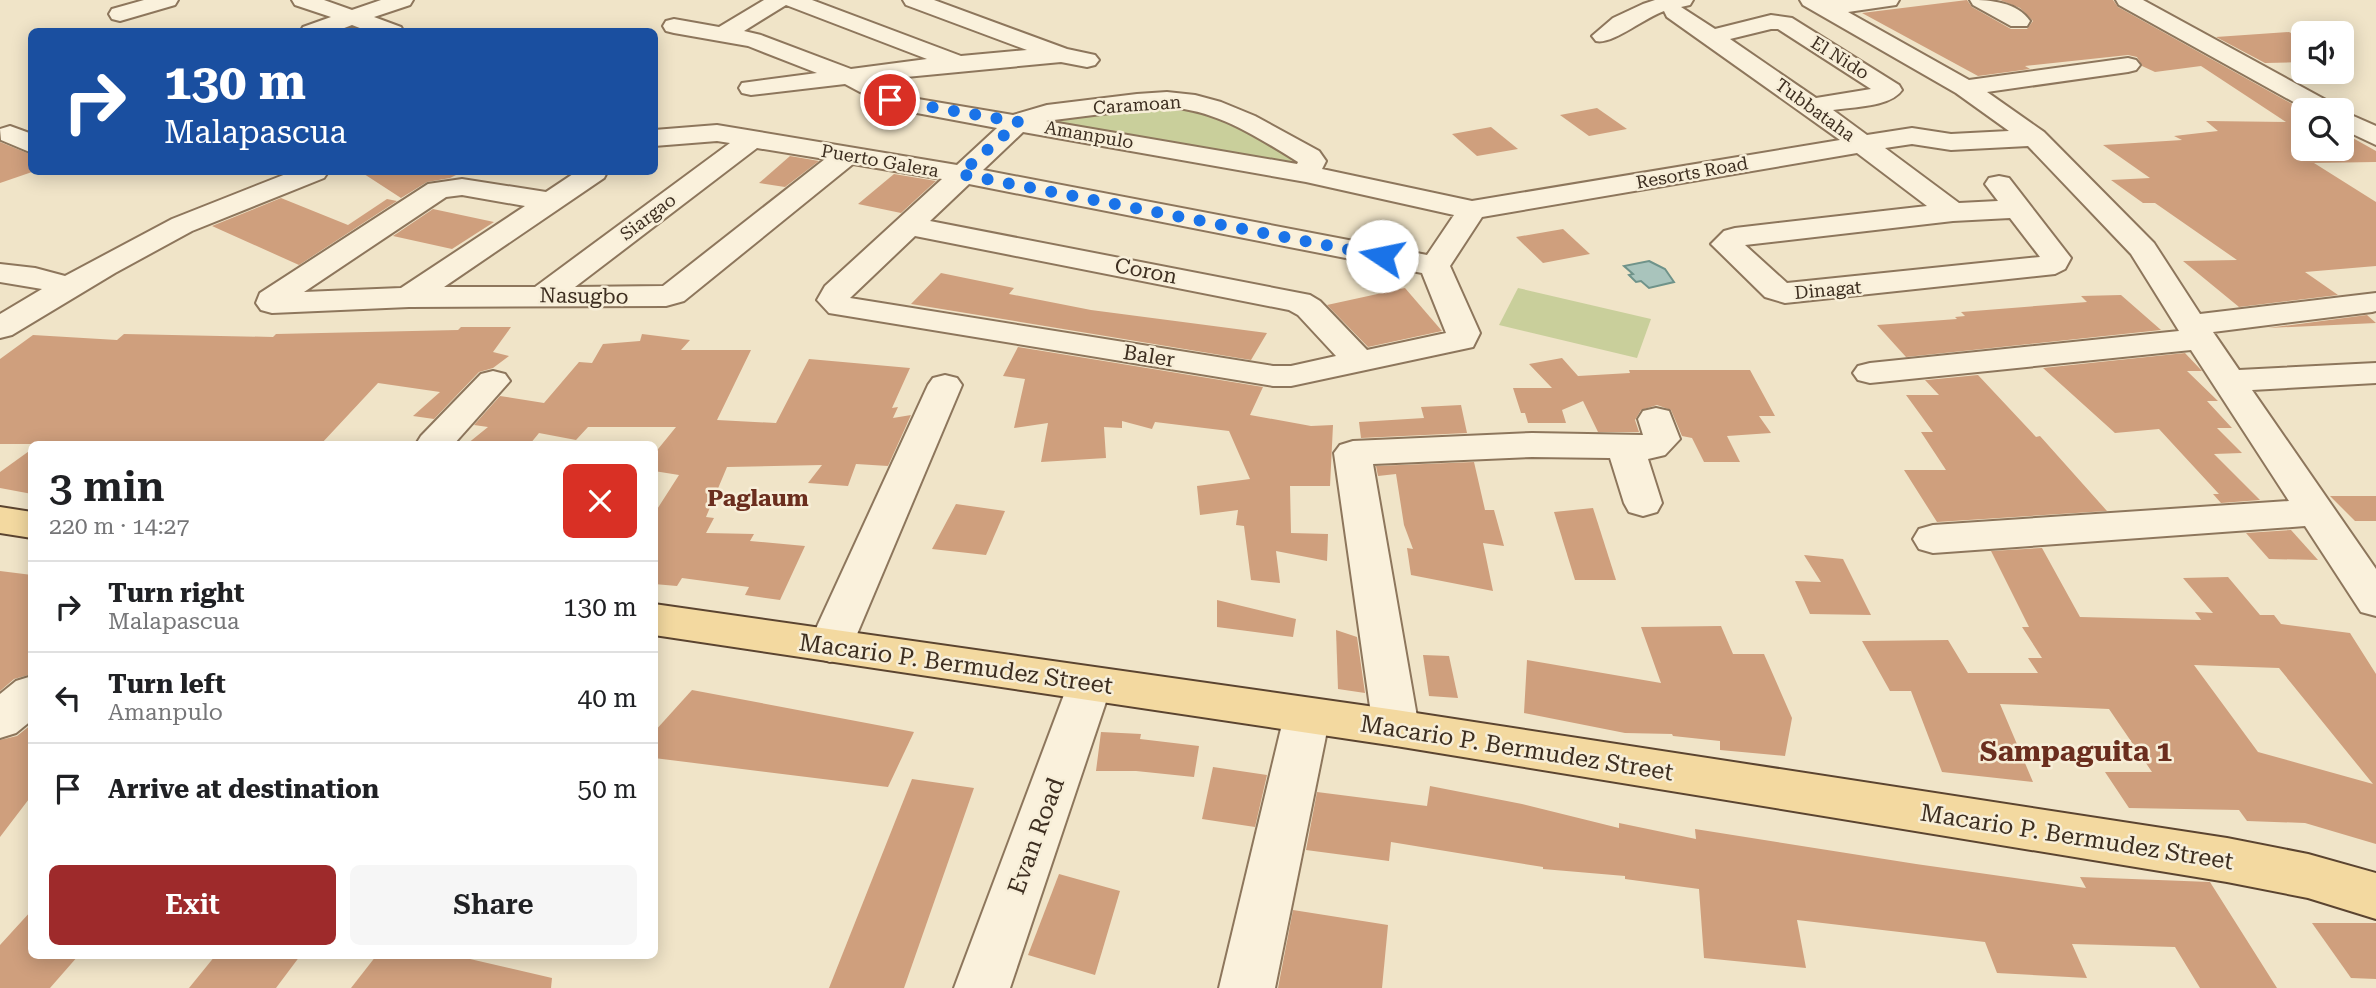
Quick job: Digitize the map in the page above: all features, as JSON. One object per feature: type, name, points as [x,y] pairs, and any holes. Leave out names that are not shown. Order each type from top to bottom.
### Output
[{"type":"main road","points":[[0,520],[28,524]]},
{"type":"main road","name":"Macario P. Bermudez Street","points":[[658,620],[1396,728],[2227,860],[2308,876],[2376,896]]},
{"type":"street","points":[[120,15],[167,0]]},
{"type":"street","points":[[303,0],[382,28]]},
{"type":"street","points":[[322,28],[402,0]]},
{"type":"street","points":[[725,33],[779,0]]},
{"type":"street","points":[[792,0],[958,63]]},
{"type":"street","points":[[914,0],[1061,55],[1087,60]]},
{"type":"street","points":[[1833,3],[1888,0]]},
{"type":"street","points":[[1981,0],[2019,21]]},
{"type":"street","points":[[2127,0],[2304,98]]},
{"type":"street","points":[[1833,3],[1965,88],[2035,138],[2143,249],[2376,601]]},
{"type":"street","points":[[1604,36],[1629,18],[1679,6]]},
{"type":"street","name":"Tubbataha","points":[[1679,6],[1710,37],[1811,106],[1953,212]]},
{"type":"street","name":"El Nido","points":[[1710,37],[1772,22],[1784,23],[1890,90],[1877,95],[1811,106]]},
{"type":"street","name":"Amanpulo","points":[[674,26],[753,40],[848,76],[893,101],[1306,174],[1472,210]]},
{"type":"street","points":[[751,88],[958,63],[1061,55]]},
{"type":"street","points":[[1965,88],[2127,65]]},
{"type":"street","name":"Caramoan","points":[[1019,122],[1053,111],[1175,100],[1196,102],[1224,111],[1310,157],[1312,161],[1306,174]]},
{"type":"street","name":"Resorts Road","points":[[1472,210],[1912,136],[1931,127],[2010,120]]},
{"type":"street","points":[[906,225],[1019,122]]},
{"type":"street","points":[[2354,125],[2376,137]]},
{"type":"street","points":[[28,128],[10,134],[28,143]]},
{"type":"street","name":"Puerto Galera","points":[[658,138],[717,133],[960,174],[1435,266]]},
{"type":"street","name":"Resorts Road","points":[[1912,136],[1951,142],[2035,138]]},
{"type":"street","name":"Siargao","points":[[544,295],[752,139]]},
{"type":"street","name":"Nasugbo","points":[[550,201],[461,187],[444,188],[271,300],[272,303],[409,297],[661,297],[673,294],[848,155]]},
{"type":"street","points":[[0,328],[67,287],[182,225],[307,175]]},
{"type":"street","points":[[409,297],[589,175]]},
{"type":"street","name":"Dinagat","points":[[1999,184],[2020,209],[2056,258],[2054,262],[2044,267],[1786,293],[1776,290],[1726,244],[1735,237],[1953,212],[2020,209]]},
{"type":"street","points":[[1435,266],[1472,210]]},
{"type":"street","name":"Baler","points":[[906,225],[833,298],[834,304],[1273,376],[1291,376],[1361,363],[1461,340],[1463,333],[1448,303],[1435,266]]},
{"type":"street","name":"Coron","points":[[906,225],[1299,302],[1310,308],[1361,363]]},
{"type":"street","points":[[0,245],[10,250],[35,277]]},
{"type":"street","points":[[0,273],[35,277],[67,287]]},
{"type":"street","points":[[1870,373],[2196,332],[2372,302]]},
{"type":"street","points":[[2229,381],[2376,373]]},
{"type":"street","points":[[437,441],[493,381]]},
{"type":"street","points":[[830,646],[945,385]]},
{"type":"street","points":[[1396,728],[1352,454],[1359,450],[1532,445],[1652,447],[1660,442],[1662,432],[1656,419]]},
{"type":"street","points":[[1626,448],[1643,503]]},
{"type":"street","points":[[1933,539],[2315,512]]},
{"type":"street","name":"Evan Road","points":[[982,988],[1090,684]]},
{"type":"street","points":[[0,720],[28,696]]},
{"type":"street","points":[[1247,988],[1307,716]]},
{"type":"green space","points":[[1147,105],[1208,111],[1294,151],[1291,163],[1040,121]]},
{"type":"green space","points":[[1518,288],[1651,319],[1637,358],[1499,325]]},
{"type":"water","points":[[1649,261],[1665,269],[1674,282],[1649,288],[1641,281],[1636,282],[1629,275],[1633,274],[1624,266]]},
{"type":"building","points":[[1967,0],[1972,7],[2011,29],[2027,29],[2033,21],[2020,8],[2000,0],[2113,0],[2118,7],[2291,103],[2291,161],[2354,161],[2354,139],[2376,151],[2376,162],[2314,163],[2376,202],[2376,266],[2305,272],[2338,295],[2239,307],[2183,261],[2237,260],[2155,203],[2143,203],[2111,180],[2150,178],[2103,145],[2182,140],[2174,136],[2218,131],[2206,121],[2286,122],[2201,66],[2155,72],[2142,66],[2137,57],[2128,55],[2025,66],[2030,69],[1978,76],[1862,13]]},
{"type":"building","points":[[2289,32],[2291,62],[2265,63],[2216,37]]},
{"type":"building","points":[[1597,108],[1627,129],[1589,136],[1560,115]]},
{"type":"building","points":[[1491,127],[1518,149],[1477,156],[1452,134]]},
{"type":"building","points":[[0,142],[28,153],[28,173],[0,183]]},
{"type":"building","points":[[790,156],[819,161],[785,187],[759,183]]},
{"type":"building","points":[[894,174],[936,181],[901,213],[858,204]]},
{"type":"building","points":[[366,175],[456,175],[427,182],[401,198]]},
{"type":"building","points":[[281,198],[348,225],[387,199],[397,201],[299,265],[212,226]]},
{"type":"building","points":[[433,209],[494,222],[452,249],[393,236]]},
{"type":"building","points":[[1563,229],[1590,254],[1543,263],[1516,237]]},
{"type":"building","points":[[941,273],[1014,288],[1009,294],[1091,310],[1267,333],[1251,360],[911,304]]},
{"type":"building","points":[[1405,288],[1442,331],[1368,347],[1327,305]]},
{"type":"building","points":[[2121,295],[2161,330],[1906,357],[1877,325],[1957,319],[1955,317],[1965,316],[1961,312],[2087,302],[2081,296]]},
{"type":"building","points":[[2367,315],[2376,323],[2268,328]]},
{"type":"building","points":[[461,327],[511,327],[493,352],[509,356],[493,368],[479,372],[434,419],[413,416],[440,392],[378,383],[324,441],[28,441],[28,444],[0,444],[0,359],[33,335],[117,340],[124,334],[273,337],[276,334],[458,330]]},
{"type":"building","points":[[642,334],[690,340],[681,350],[751,350],[717,420],[776,423],[809,359],[910,368],[892,408],[898,407],[893,418],[911,415],[888,466],[856,464],[848,486],[808,483],[822,465],[727,467],[706,517],[714,518],[706,533],[754,534],[750,541],[805,546],[780,600],[745,595],[749,587],[682,578],[677,586],[658,584],[658,508],[679,475],[658,472],[658,449],[676,427],[588,427],[576,440],[539,433],[532,441],[471,441],[488,427],[474,425],[500,396],[544,403],[579,362],[592,363],[603,344],[640,341]]},
{"type":"building","points":[[1018,347],[1263,387],[1250,415],[1311,426],[1333,425],[1330,486],[1290,486],[1291,533],[1328,534],[1327,561],[1276,551],[1280,583],[1251,580],[1244,526],[1236,525],[1238,510],[1200,515],[1197,486],[1250,479],[1229,431],[1155,422],[1152,429],[1122,421],[1122,428],[1104,427],[1106,458],[1041,462],[1048,423],[1014,428],[1025,379],[1003,376]]},
{"type":"building","points":[[2185,353],[2202,371],[2187,371],[2218,401],[2207,401],[2232,428],[2217,428],[2242,453],[2214,454],[2260,500],[2221,503],[2213,494],[2219,494],[2159,429],[2115,433],[2043,368]]},
{"type":"building","points":[[1562,358],[1578,376],[1630,373],[1629,370],[1750,370],[1775,416],[1759,416],[1771,433],[1727,436],[1740,462],[1704,462],[1692,438],[1682,436],[1671,410],[1657,405],[1641,410],[1635,420],[1639,432],[1598,432],[1583,401],[1562,410],[1566,423],[1528,423],[1525,413],[1521,413],[1513,388],[1552,388],[1529,364]]},
{"type":"building","points":[[1978,375],[2036,437],[2040,436],[2107,511],[1937,522],[1904,470],[1946,470],[1921,432],[1933,432],[1906,395],[1939,395],[1925,380]]},
{"type":"building","points":[[1461,405],[1467,433],[1361,438],[1359,422],[1424,418],[1421,407]]},
{"type":"building","points":[[28,452],[28,493],[0,488],[0,472]]},
{"type":"building","points":[[1474,462],[1485,510],[1494,510],[1504,546],[1483,543],[1493,591],[1411,575],[1407,548],[1413,549],[1404,525],[1396,474],[1378,476],[1376,466]]},
{"type":"building","points":[[2330,496],[2376,496],[2376,521],[2355,521]]},
{"type":"building","points":[[956,504],[1005,511],[986,555],[932,549]]},
{"type":"building","points":[[1593,508],[1616,580],[1575,580],[1554,512]]},
{"type":"building","points":[[2291,530],[2318,560],[2269,559],[2246,533]]},
{"type":"building","points":[[2042,548],[2080,617],[2201,620],[2195,612],[2213,613],[2183,578],[2228,577],[2260,615],[2274,615],[2281,624],[2350,633],[2376,674],[2376,844],[2305,823],[2247,821],[2239,810],[2129,808],[2105,772],[2152,772],[2109,709],[2000,704],[2033,782],[1942,772],[1911,691],[1890,691],[1862,641],[1948,640],[1968,673],[2038,673],[2028,658],[2042,658],[2022,627],[2029,627],[1991,551]],"holes":[[[2194,665],[2279,668],[2373,784],[2258,752]]]},
{"type":"building","points":[[1804,555],[1843,559],[1871,615],[1810,614],[1795,581],[1821,582]]},
{"type":"building","points":[[0,571],[28,574],[28,675],[14,679],[0,691]]},
{"type":"building","points":[[1217,600],[1296,619],[1293,637],[1217,627]]},
{"type":"building","points":[[1721,626],[1733,654],[1764,654],[1792,718],[1785,756],[1720,750],[1720,741],[1672,734],[1625,733],[1524,713],[1527,660],[1661,683],[1641,627]]},
{"type":"building","points":[[1336,630],[1357,637],[1365,693],[1338,689]]},
{"type":"building","points":[[1423,655],[1449,656],[1458,698],[1429,696]]},
{"type":"building","points":[[692,690],[914,732],[888,787],[658,758],[658,728]]},
{"type":"building","points":[[28,727],[28,800],[0,837],[0,740],[17,736]]},
{"type":"building","points":[[1101,732],[1141,734],[1140,739],[1199,746],[1194,777],[1136,771],[1096,771]]},
{"type":"building","points":[[1213,767],[1267,775],[1255,827],[1202,819]]},
{"type":"building","points":[[912,779],[974,788],[904,988],[829,988]]},
{"type":"building","points":[[1430,786],[1522,804],[1619,828],[1619,823],[1696,839],[1695,829],[2086,888],[2080,877],[2210,882],[2277,988],[2200,988],[2175,947],[2072,944],[2087,978],[1997,973],[1985,942],[1797,920],[1806,968],[1704,958],[1699,889],[1625,879],[1625,876],[1543,869],[1391,842],[1389,861],[1306,850],[1317,792],[1427,806]]},
{"type":"building","points":[[1059,874],[1120,891],[1095,975],[1028,955]]},
{"type":"building","points":[[1293,910],[1388,925],[1382,988],[1278,988]]},
{"type":"building","points":[[28,914],[28,959],[75,959],[50,988],[0,988],[0,945]]},
{"type":"building","points":[[2312,923],[2376,923],[2376,979],[2351,978]]},
{"type":"building","points":[[213,959],[298,959],[276,988],[189,988]]},
{"type":"building","points":[[374,959],[470,959],[552,978],[551,988],[351,988]]},
{"type":"district","name":"Paglaum","points":[[758,498]]},
{"type":"district","name":"Sampaguita 1","points":[[2076,751]]},
{"type":"route","points":[[890,100],[1019,122],[960,174],[1382,256]]}]
